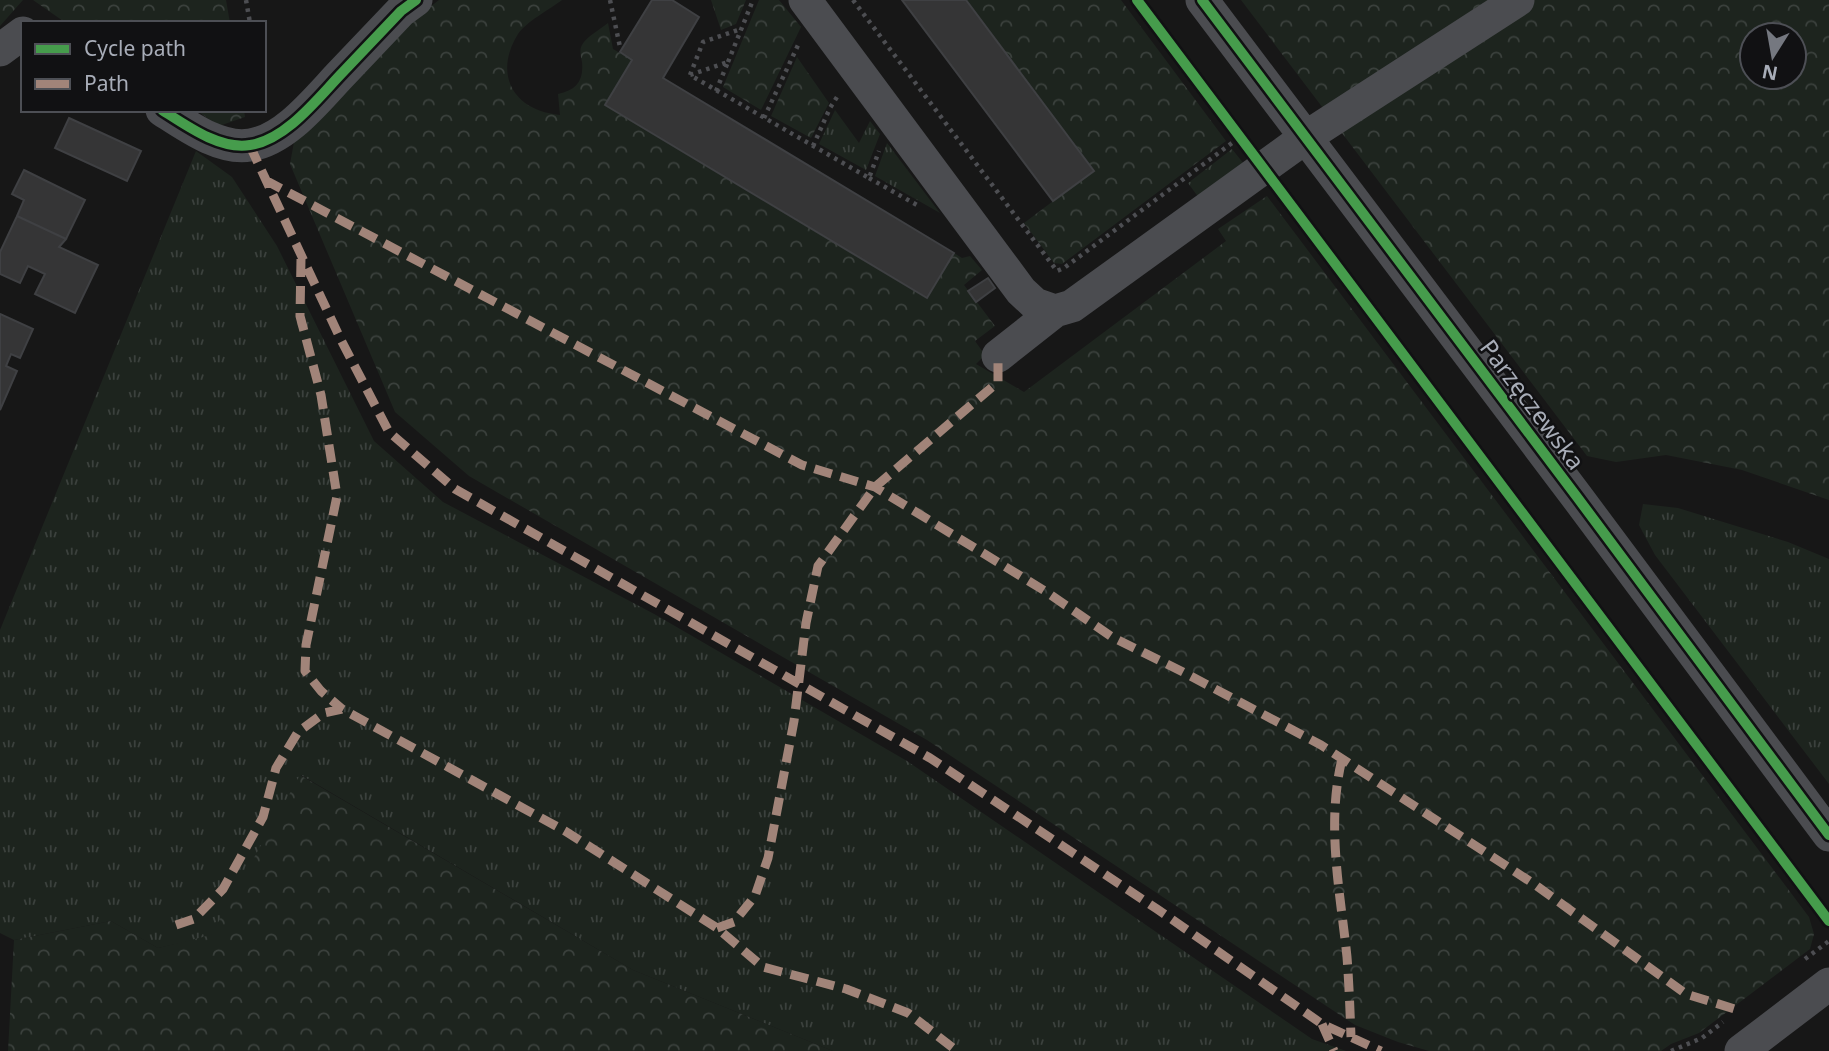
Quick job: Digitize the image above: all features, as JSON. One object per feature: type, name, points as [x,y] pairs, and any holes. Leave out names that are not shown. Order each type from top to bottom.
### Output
[{"type":"street","points":[[165,112],[209,138],[250,146],[268,140],[303,114],[401,11],[416,0]]},
{"type":"street","name":"Parzęczewska","points":[[1202,0],[1829,835]]},
{"type":"street","points":[[998,356],[1055,311],[1072,306],[1306,137],[1518,0]]},
{"type":"street","points":[[809,6],[1021,291],[1035,304],[1055,311]]},
{"type":"street","points":[[0,50],[21,34]]},
{"type":"street","points":[[1741,1051],[1829,984]]},
{"type":"path","points":[[246,0],[250,21]]},
{"type":"path","points":[[610,0],[620,47]]},
{"type":"path","points":[[716,91],[753,0]]},
{"type":"path","points":[[853,0],[1057,271],[1240,137]]},
{"type":"path","points":[[764,118],[809,6]]},
{"type":"path","points":[[690,75],[703,42],[741,29]]},
{"type":"path","points":[[690,75],[728,62]]},
{"type":"path","points":[[690,75],[869,178],[892,118]]},
{"type":"path","points":[[1799,964],[1829,941]]},
{"type":"path","points":[[1671,1051],[1702,1038],[1729,1017]]},
{"type":"green space","points":[[0,0],[23,0],[0,26]]},
{"type":"green space","points":[[33,0],[226,0],[230,21],[63,21]]},
{"type":"green space","points":[[439,0],[562,0],[522,29],[507,63],[512,88],[519,98],[544,112],[560,115],[558,94],[578,84],[582,74],[582,45],[608,23],[613,49],[632,60],[606,105],[926,298],[954,253],[962,258],[970,256],[982,270],[964,285],[995,326],[975,341],[985,355],[976,364],[1024,392],[1226,241],[1218,229],[1267,196],[1809,917],[1814,934],[1810,949],[1699,1033],[1661,1051],[1429,1051],[1398,1042],[1355,1025],[927,740],[469,476],[395,412],[290,164],[294,142],[409,23]]},
{"type":"green space","points":[[711,0],[746,0],[736,24],[721,30]]},
{"type":"green space","points":[[759,0],[779,0],[801,27],[761,110],[723,87]]},
{"type":"green space","points":[[966,0],[1121,0],[1226,141],[1062,264],[1054,263],[1024,223],[1093,171]]},
{"type":"green space","points":[[1241,0],[1829,0],[1829,500],[1742,470],[1666,455],[1616,462],[1587,456]]},
{"type":"green space","points":[[797,57],[829,103],[811,138],[771,116]]},
{"type":"green space","points":[[835,110],[859,143],[870,121],[880,134],[866,170],[819,144]]},
{"type":"green space","points":[[199,112],[244,112],[245,117],[219,126]]},
{"type":"green space","points":[[887,143],[940,213],[875,176]]},
{"type":"green space","points":[[1232,149],[1244,164],[1199,198],[1188,183]]},
{"type":"green space","points":[[196,151],[232,177],[277,246],[374,441],[443,502],[656,615],[907,761],[1312,1039],[1346,1051],[833,1051],[633,970],[301,775],[211,936],[158,948],[111,921],[14,940],[0,933],[0,630]]},
{"type":"green space","points":[[1643,504],[1678,508],[1788,542],[1829,559],[1829,784],[1655,555],[1639,525]]},
{"type":"green space","points":[[300,775],[633,970],[833,1051],[8,1051],[14,940],[111,921],[158,948],[211,935]]},
{"type":"building","points":[[652,0],[672,0],[699,17],[663,78],[954,253],[927,298],[605,105],[632,60],[620,52]]},
{"type":"building","points":[[902,0],[966,0],[1094,171],[1053,201]]},
{"type":"building","points":[[69,118],[141,151],[127,181],[55,148]]},
{"type":"building","points":[[24,170],[85,200],[66,239],[17,216],[24,200],[12,194]]},
{"type":"building","points":[[17,216],[66,239],[59,247],[98,265],[75,313],[35,294],[45,274],[28,266],[20,283],[0,274],[0,252]]},
{"type":"building","points":[[988,278],[995,288],[976,302],[968,291]]},
{"type":"building","points":[[0,314],[33,329],[20,358],[11,354],[6,366],[17,371],[0,410]]},
{"type":"marked path","points":[[250,146],[341,340],[389,432],[455,489],[930,758],[1157,909],[1322,1024],[1381,1051]]},
{"type":"marked path","points":[[265,180],[802,465],[875,487],[1045,591],[1112,637],[1321,745],[1534,884],[1686,994],[1738,1010]]},
{"type":"marked path","points":[[301,259],[300,316],[321,395],[337,496],[306,645],[305,671],[321,691],[342,709]]},
{"type":"marked path","points":[[717,928],[734,922],[755,896],[768,858],[794,721],[806,623],[818,566],[875,487],[998,382],[998,356]]},
{"type":"marked path","points":[[176,925],[194,919],[223,889],[263,817],[276,768],[298,732],[324,713],[342,709],[565,831],[717,928],[763,967],[846,989],[908,1013],[957,1051]]},
{"type":"marked path","points":[[1342,759],[1337,784],[1335,833],[1347,957],[1351,1037]]},
{"type":"marked path","points":[[1322,1024],[1334,1051]]},
{"type":"cycle path","points":[[165,112],[193,129],[227,144],[239,146],[263,141],[289,127],[401,11],[416,0]]},
{"type":"cycle path","points":[[1137,0],[1829,921]]},
{"type":"cycle path","points":[[1202,0],[1829,835]]}]
